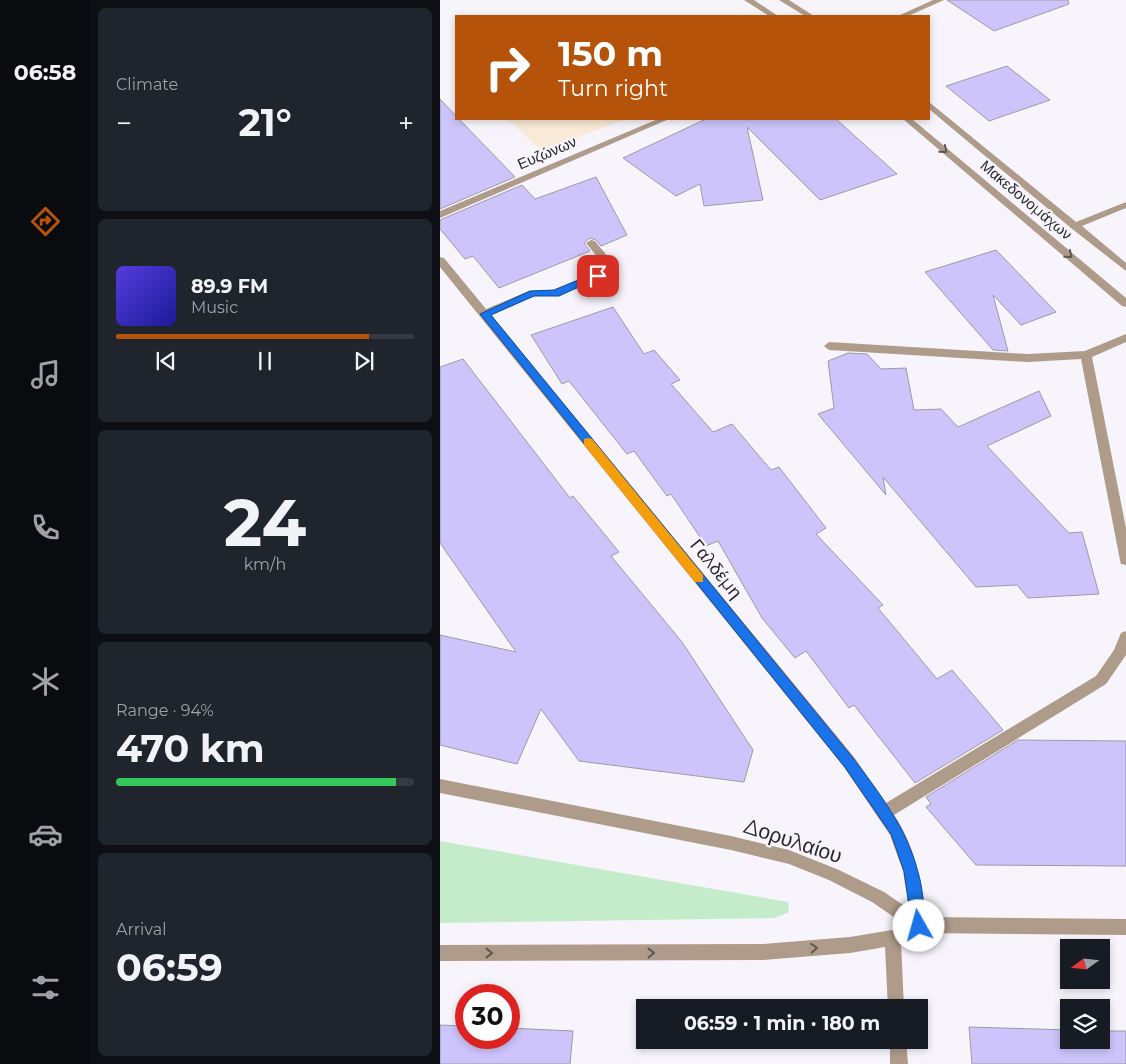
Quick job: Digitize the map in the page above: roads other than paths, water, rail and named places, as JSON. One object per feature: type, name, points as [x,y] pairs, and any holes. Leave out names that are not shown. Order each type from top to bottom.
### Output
[{"type":"street","points":[[748,0],[772,15]]},
{"type":"street","points":[[783,0],[808,15]]},
{"type":"street","points":[[904,15],[940,0]]},
{"type":"street","name":"Μακεδονομάχων","points":[[930,106],[1126,268]]},
{"type":"street","name":"Ευζώνων","points":[[440,216],[663,120]]},
{"type":"street","name":"Μακεδονομάχων","points":[[908,120],[1126,304]]},
{"type":"street","points":[[1074,226],[1126,205]]},
{"type":"street","points":[[484,314],[533,293],[555,294],[613,270],[591,243]]},
{"type":"street","name":"Γαλδέμη","points":[[440,260],[849,762],[885,812],[896,831],[911,871],[919,926]]},
{"type":"street","points":[[829,346],[1028,358],[1086,355],[1126,338]]},
{"type":"street","points":[[1086,355],[1126,560]]},
{"type":"street","points":[[885,812],[1101,680],[1120,654],[1126,637]]},
{"type":"street","name":"Δορυλαίου","points":[[440,786],[731,843],[788,857],[834,874],[878,896],[919,926]]},
{"type":"street","points":[[440,953],[763,952],[850,946],[893,938],[919,926],[1126,927]]},
{"type":"street","points":[[893,938],[896,999]]},
{"type":"street","points":[[898,1049],[899,1064]]}]
